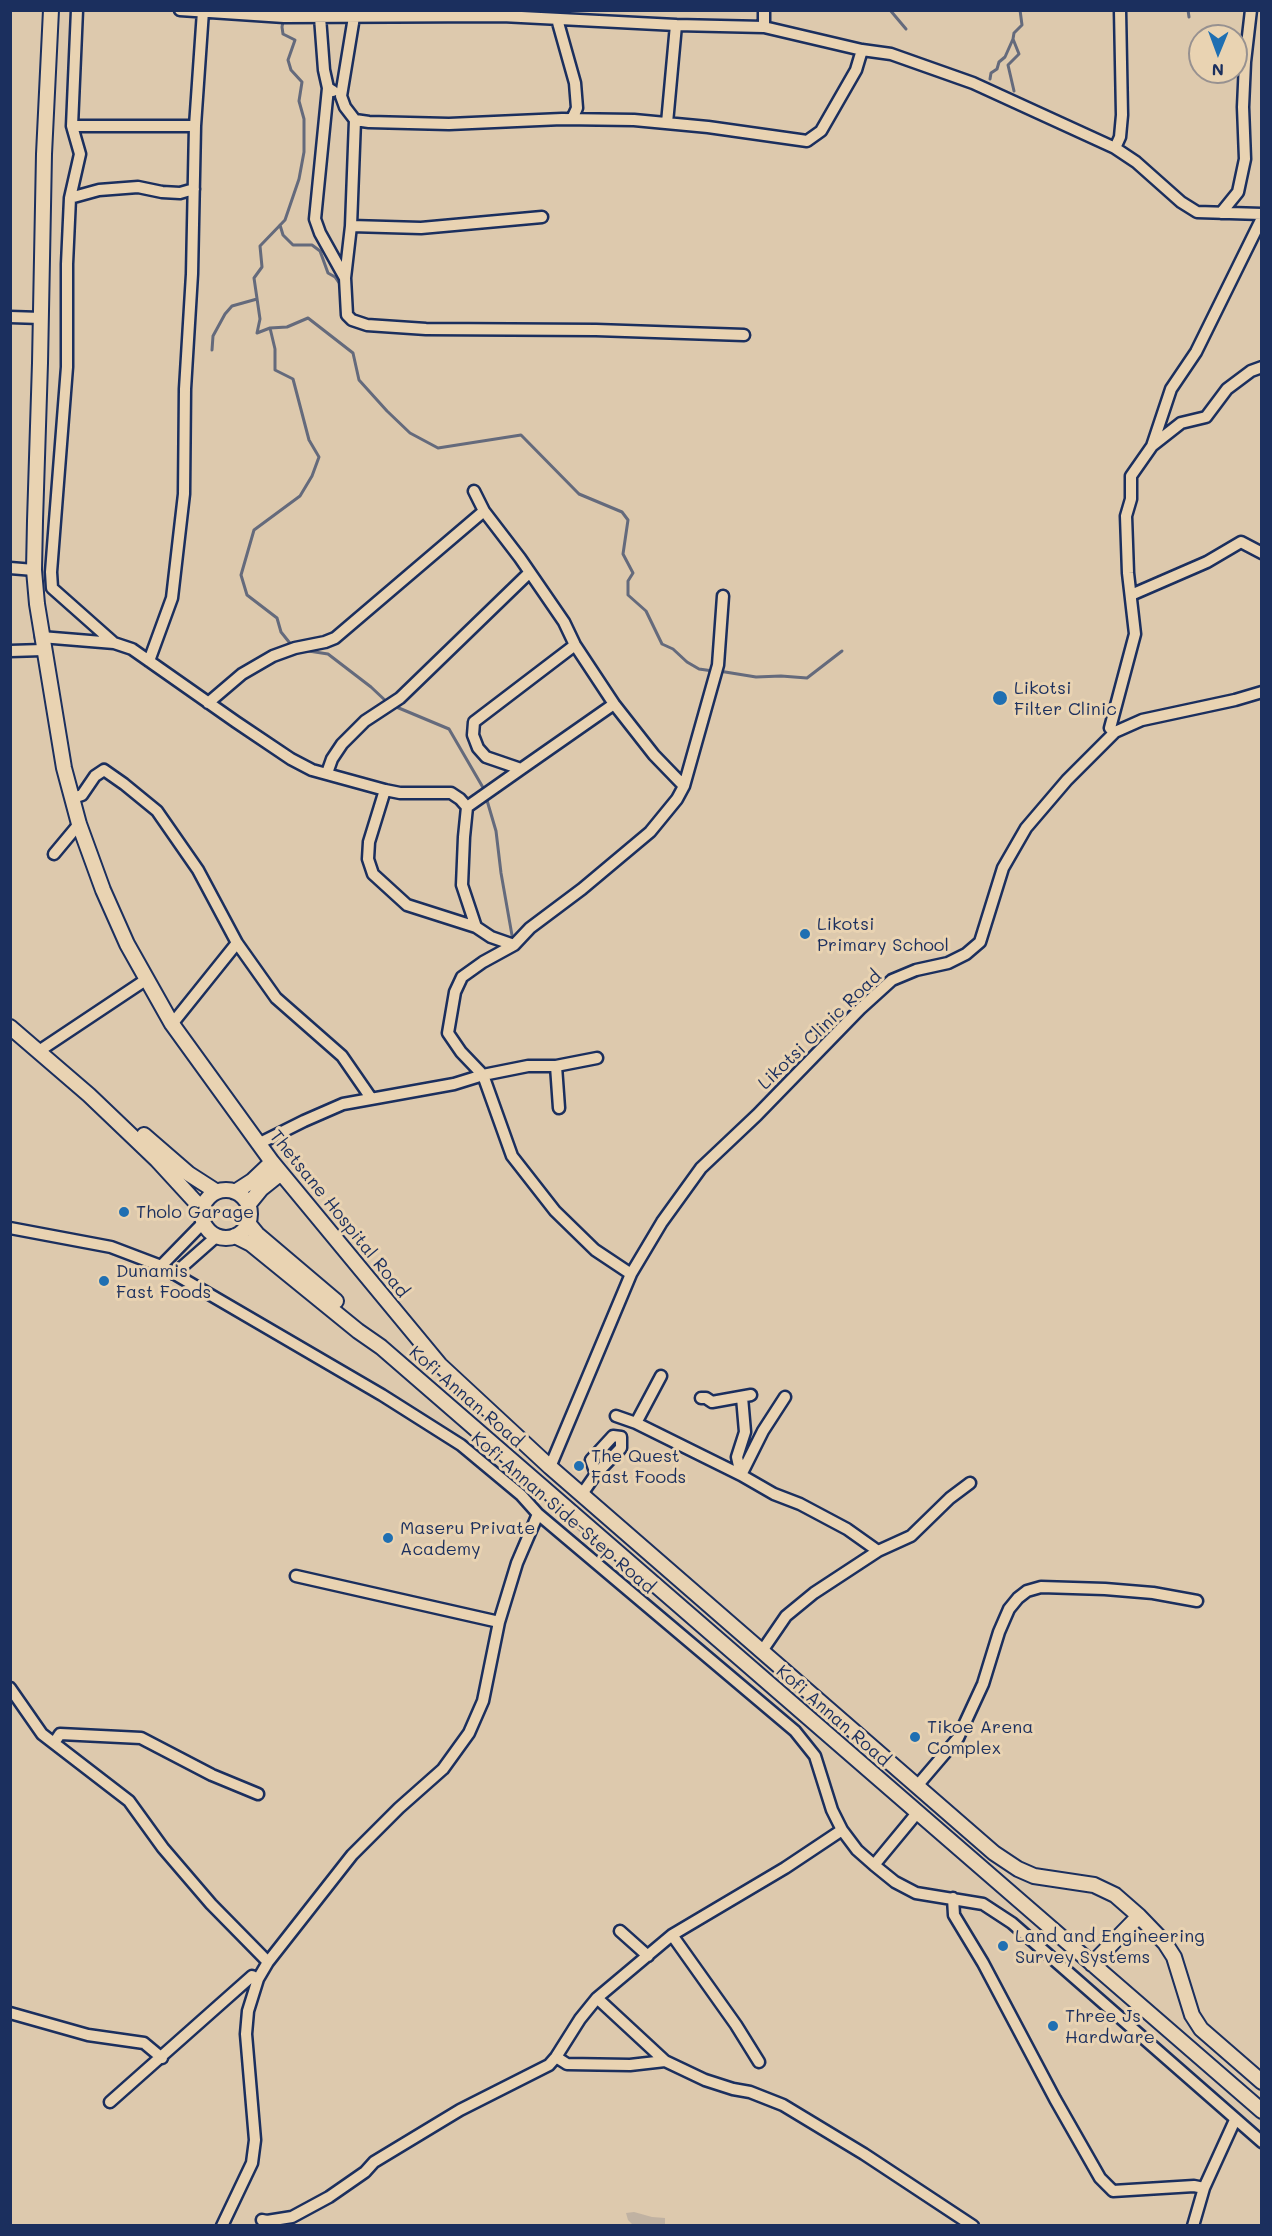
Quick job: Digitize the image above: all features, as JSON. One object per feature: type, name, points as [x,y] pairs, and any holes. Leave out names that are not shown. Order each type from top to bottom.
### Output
[{"type":"main road","name":"Thetsane Hospital Road","points":[[51,10],[44,154],[34,570],[42,643],[64,768],[79,824],[127,944],[172,1024],[276,1168],[440,1365],[550,1467],[994,1853],[1018,1869],[1035,1876],[1094,1885],[1115,1895],[1165,1943],[1174,1957],[1192,2015],[1201,2029],[1262,2082]]},
{"type":"main road","points":[[10,1027],[89,1095],[157,1160],[203,1216],[208,1231],[226,1238],[235,1236],[243,1231],[250,1214],[243,1197],[226,1190],[217,1192],[205,1202],[203,1216]]},
{"type":"main road","points":[[89,1095],[141,1133],[189,1174],[217,1192]]},
{"type":"main road","points":[[235,1192],[276,1168]]},
{"type":"main road","points":[[248,1205],[276,1168]]},
{"type":"main road","name":"Kofi Annan Road","points":[[248,1223],[257,1234],[364,1325],[381,1347]]},
{"type":"main road","name":"Kofi Annan Road","points":[[235,1236],[251,1244],[381,1347],[1262,2111]]},
{"type":"main road","points":[[1092,1964],[1139,1916]]},
{"type":"street","points":[[76,10],[72,126],[80,154],[70,198],[66,366],[51,572],[52,588],[114,643]]},
{"type":"street","points":[[180,10],[284,17],[502,13],[562,19],[764,27],[862,50],[891,54],[973,83],[1115,148],[1136,162],[1180,202],[1197,212],[1262,216],[1196,352],[1171,389],[1152,446],[1131,476],[1131,499],[1126,516],[1128,573],[1135,634],[1110,728],[1114,732]]},
{"type":"street","points":[[562,19],[575,10]]},
{"type":"street","points":[[764,10],[764,27]]},
{"type":"street","points":[[1115,148],[1120,137],[1122,115],[1120,10]]},
{"type":"street","points":[[1221,213],[1238,192],[1245,159],[1243,107],[1251,10]]},
{"type":"street","points":[[149,661],[172,598],[184,494],[185,389],[192,274],[195,126],[203,11]]},
{"type":"street","points":[[351,14],[341,96],[345,107],[355,120],[351,225],[345,278],[347,315],[352,320],[367,325],[426,329],[530,329],[744,335]]},
{"type":"street","points":[[320,17],[321,55],[328,88],[315,219],[320,233],[345,278]]},
{"type":"street","points":[[562,19],[575,83],[577,108],[572,119]]},
{"type":"street","points":[[668,123],[676,25]]},
{"type":"street","points":[[355,120],[411,124],[572,119],[634,120],[708,127],[807,141],[821,132],[856,70],[862,50]]},
{"type":"street","points":[[328,88],[341,96]]},
{"type":"street","points":[[72,126],[195,126]]},
{"type":"street","points":[[70,198],[99,190],[138,187],[180,194],[194,189]]},
{"type":"street","points":[[351,225],[421,228],[542,217]]},
{"type":"street","points":[[10,317],[41,318]]},
{"type":"street","points":[[1152,446],[1181,423],[1206,417],[1227,389],[1251,371],[1262,367]]},
{"type":"street","points":[[474,491],[483,511],[520,558],[564,622],[575,645],[614,705],[654,755],[684,786]]},
{"type":"street","points":[[207,703],[242,674],[273,656],[335,638],[483,511]]},
{"type":"street","points":[[1131,595],[1207,562],[1241,542],[1262,553]]},
{"type":"street","points":[[10,568],[34,570]]},
{"type":"street","points":[[327,773],[332,759],[342,744],[365,721],[400,698],[530,573]]},
{"type":"street","points":[[631,1274],[595,1250],[555,1211],[512,1156],[483,1075],[461,1052],[448,1033],[455,992],[462,977],[514,945],[530,928],[650,832],[677,800],[684,786],[718,665],[723,596]]},
{"type":"street","points":[[10,651],[42,643],[114,643],[132,649],[207,703],[291,759],[312,770],[400,793],[451,793],[460,798],[467,807],[462,885],[476,927]]},
{"type":"street","points":[[521,769],[486,757],[478,748],[473,735],[474,722],[575,645]]},
{"type":"street","name":"Likotsi Clinic Road","points":[[550,1467],[631,1274],[662,1222],[700,1168],[757,1115],[860,1009],[892,980],[916,970],[948,963],[966,954],[980,942],[1003,868],[1026,828],[1067,780],[1114,732],[1142,720],[1262,692]]},
{"type":"street","points":[[467,807],[614,705]]},
{"type":"street","points":[[73,798],[82,795],[95,776],[104,770],[157,811],[198,870],[237,944],[276,998],[342,1056],[371,1098]]},
{"type":"street","points":[[385,790],[369,843],[368,860],[373,874],[407,905],[476,927],[490,938],[514,945]]},
{"type":"street","points":[[54,854],[79,824]]},
{"type":"street","points":[[172,1024],[237,944]]},
{"type":"street","points":[[39,1051],[147,979]]},
{"type":"street","points":[[258,1144],[343,1104],[444,1086],[528,1066],[556,1066],[597,1058]]},
{"type":"street","points":[[556,1066],[559,1108]]},
{"type":"street","points":[[161,1266],[203,1216]]},
{"type":"street","name":"Kofi Annan Side-Step Road","points":[[10,1228],[111,1247],[161,1266],[382,1395],[461,1445],[521,1495],[538,1514],[795,1731],[815,1756],[832,1810],[842,1830],[857,1850],[874,1865],[895,1882],[916,1893],[983,1904],[1012,1923],[1262,2142]]},
{"type":"street","points":[[174,1274],[217,1236]]},
{"type":"street","points":[[636,1423],[661,1376]]},
{"type":"street","points":[[701,1398],[712,1402],[747,1396],[745,1432],[737,1457],[741,1474]]},
{"type":"street","points":[[741,1474],[763,1431],[785,1397]]},
{"type":"street","points":[[616,1416],[636,1423],[643,1429],[741,1474],[774,1494],[800,1504],[847,1529],[878,1551]]},
{"type":"street","points":[[582,1494],[597,1474]]},
{"type":"street","points":[[762,1651],[786,1616],[836,1577],[878,1551],[911,1536],[950,1498],[970,1483]]},
{"type":"street","points":[[222,2226],[252,2163],[255,2140],[246,2034],[248,2011],[258,1979],[268,1962],[352,1855],[443,1768],[462,1745],[483,1701],[499,1622],[517,1563],[538,1514]]},
{"type":"street","points":[[296,1576],[499,1622]]},
{"type":"street","points":[[917,1786],[958,1738],[983,1684],[999,1632],[1009,1609],[1027,1591],[1041,1587],[1105,1589],[1153,1593],[1197,1601]]},
{"type":"street","points":[[10,1688],[42,1734],[129,1801],[163,1848],[211,1904],[268,1962]]},
{"type":"street","points":[[54,1743],[60,1734],[141,1738],[212,1775],[258,1794]]},
{"type":"street","points":[[874,1865],[917,1814]]},
{"type":"street","points":[[262,2220],[292,2217],[329,2197],[374,2162],[460,2110],[549,2065],[597,1998],[672,1935],[784,1868],[842,1830]]},
{"type":"street","points":[[953,1898],[954,1915],[983,1963],[1100,2178],[1113,2191],[1194,2186],[1204,2188]]},
{"type":"street","points":[[620,1931],[648,1956]]},
{"type":"street","points":[[672,1935],[736,2025],[759,2062]]},
{"type":"street","points":[[110,2102],[252,1976],[258,1979]]},
{"type":"street","points":[[597,1998],[665,2061],[705,2080],[750,2092],[783,2105],[864,2154],[973,2226]]},
{"type":"street","points":[[10,2013],[88,2035],[144,2043],[162,2058]]},
{"type":"street","points":[[556,2057],[567,2064],[630,2065],[665,2061]]},
{"type":"street","points":[[1193,2226],[1204,2188],[1235,2120]]},
{"type":"shaded area","points":[[634,2212],[665,2218],[665,2225],[633,2225],[626,2213]]},
{"type":"waterway","points":[[285,10],[283,34],[295,40],[288,60],[291,70],[302,82],[299,101],[304,119],[304,152],[299,179],[285,220],[260,246],[262,267],[254,278],[260,319],[257,333],[270,328],[287,327],[308,318],[353,353],[359,380],[387,411],[410,433],[438,448],[521,435],[579,494],[622,512],[628,520],[623,554],[633,573],[628,581],[628,595],[646,611],[662,644],[673,649],[699,669],[713,671]]},
{"type":"waterway","points":[[890,10],[906,29]]},
{"type":"waterway","points":[[1014,91],[1008,65],[1019,54],[1013,39],[1014,33],[1022,25],[1020,10]]},
{"type":"waterway","points":[[1188,10],[1189,17]]},
{"type":"waterway","points":[[990,79],[991,73],[997,69],[999,62],[1005,57],[1013,39]]},
{"type":"waterway","points":[[280,225],[283,235],[293,245],[312,245],[320,251],[328,273],[335,277],[342,287]]},
{"type":"waterway","points":[[212,350],[213,336],[232,306],[257,299]]},
{"type":"waterway","points":[[270,328],[275,349],[275,370],[293,379],[309,440],[319,457],[312,476],[300,496],[254,530],[241,575],[247,595],[277,618],[281,632],[293,647]]},
{"type":"waterway","points":[[302,650],[328,654],[388,703]]},
{"type":"waterway","points":[[719,671],[756,677],[807,678],[842,651]]},
{"type":"waterway","points":[[394,706],[449,729],[485,791]]},
{"type":"waterway","points":[[486,797],[496,831],[513,941]]},
{"type":"place","name":"Likotsi Filter Clinic","points":[[1000,698]]},
{"type":"place","name":"Likotsi Primary School","points":[[805,934]]},
{"type":"place","name":"Tholo Garage","points":[[124,1212]]},
{"type":"place","name":"Dunamis Fast Foods","points":[[104,1281]]},
{"type":"place","name":"The Quest Fast Foods","points":[[579,1466]]},
{"type":"place","name":"Maseru Private Academy","points":[[388,1538]]},
{"type":"place","name":"Tikoe Arena Complex","points":[[915,1737]]},
{"type":"place","name":"Land and Engineering Survey Systems","points":[[1003,1946]]},
{"type":"place","name":"Three Js Hardware","points":[[1053,2026]]}]
